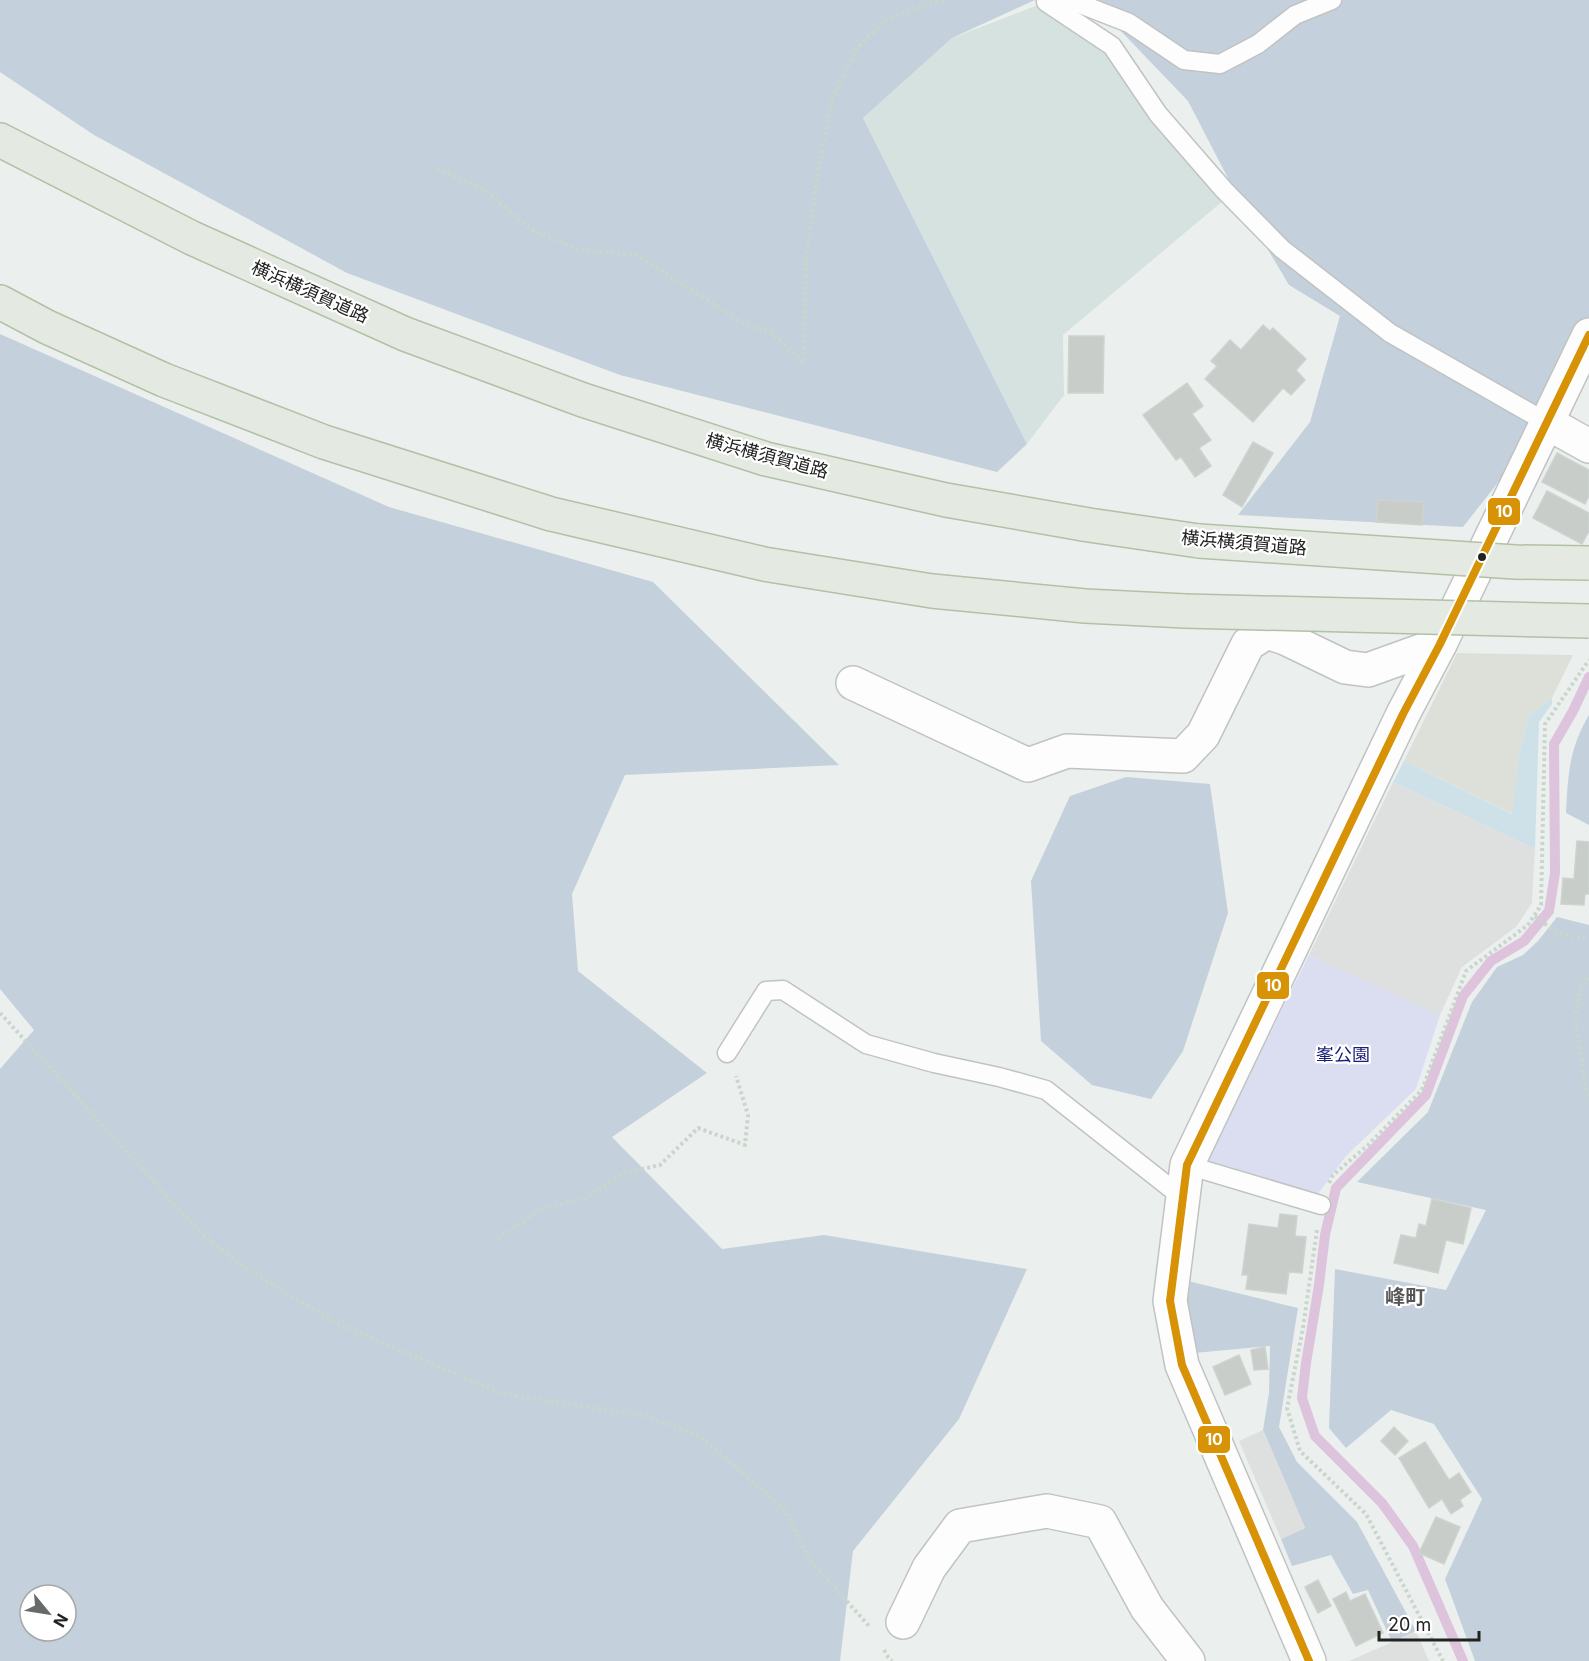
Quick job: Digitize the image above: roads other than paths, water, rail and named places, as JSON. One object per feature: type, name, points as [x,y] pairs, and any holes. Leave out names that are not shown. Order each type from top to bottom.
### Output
[{"type":"highway","name":"横浜横須賀道路","points":[[0,140],[192,238],[405,334],[583,400],[766,459],[946,500],[1089,525],[1199,541],[1515,562],[1589,563]]},
{"type":"highway","points":[[0,302],[47,327],[164,380],[324,442],[551,513],[764,564],[932,591],[1086,606],[1185,611],[1589,621]]},
{"type":"street","points":[[1310,1661],[1182,1365],[1170,1301],[1186,1165],[1589,335]]},
{"type":"street","points":[[1546,422],[1589,446]]},
{"type":"street","points":[[853,683],[1028,765],[1067,751],[1183,756],[1203,735],[1248,644],[1267,632],[1285,638],[1345,667],[1368,670],[1440,644]]},
{"type":"street","points":[[888,1628],[960,1527],[1047,1511],[1101,1522],[1147,1608],[1188,1661]]},
{"type":"lane","points":[[1332,0],[1295,15],[1258,44],[1220,64],[1184,60],[1129,24],[1078,3],[1046,2],[1112,46],[1158,114],[1224,190],[1282,249],[1390,333],[1546,422]]},
{"type":"lane","points":[[728,1053],[766,991],[783,990],[866,1044],[1046,1090],[1183,1198]]},
{"type":"lane","points":[[1186,1165],[1321,1205]]},
{"type":"waterway","points":[[1463,1661],[1413,1546],[1382,1503],[1315,1436],[1302,1398],[1306,1363],[1325,1235],[1336,1188],[1426,1095],[1463,996],[1491,961],[1524,941],[1549,911],[1555,873],[1554,744],[1589,677]]},
{"type":"district","name":"峰町","points":[[1405,1297]]},
{"type":"park label","name":"峯公園","points":[[1343,1055]]}]
